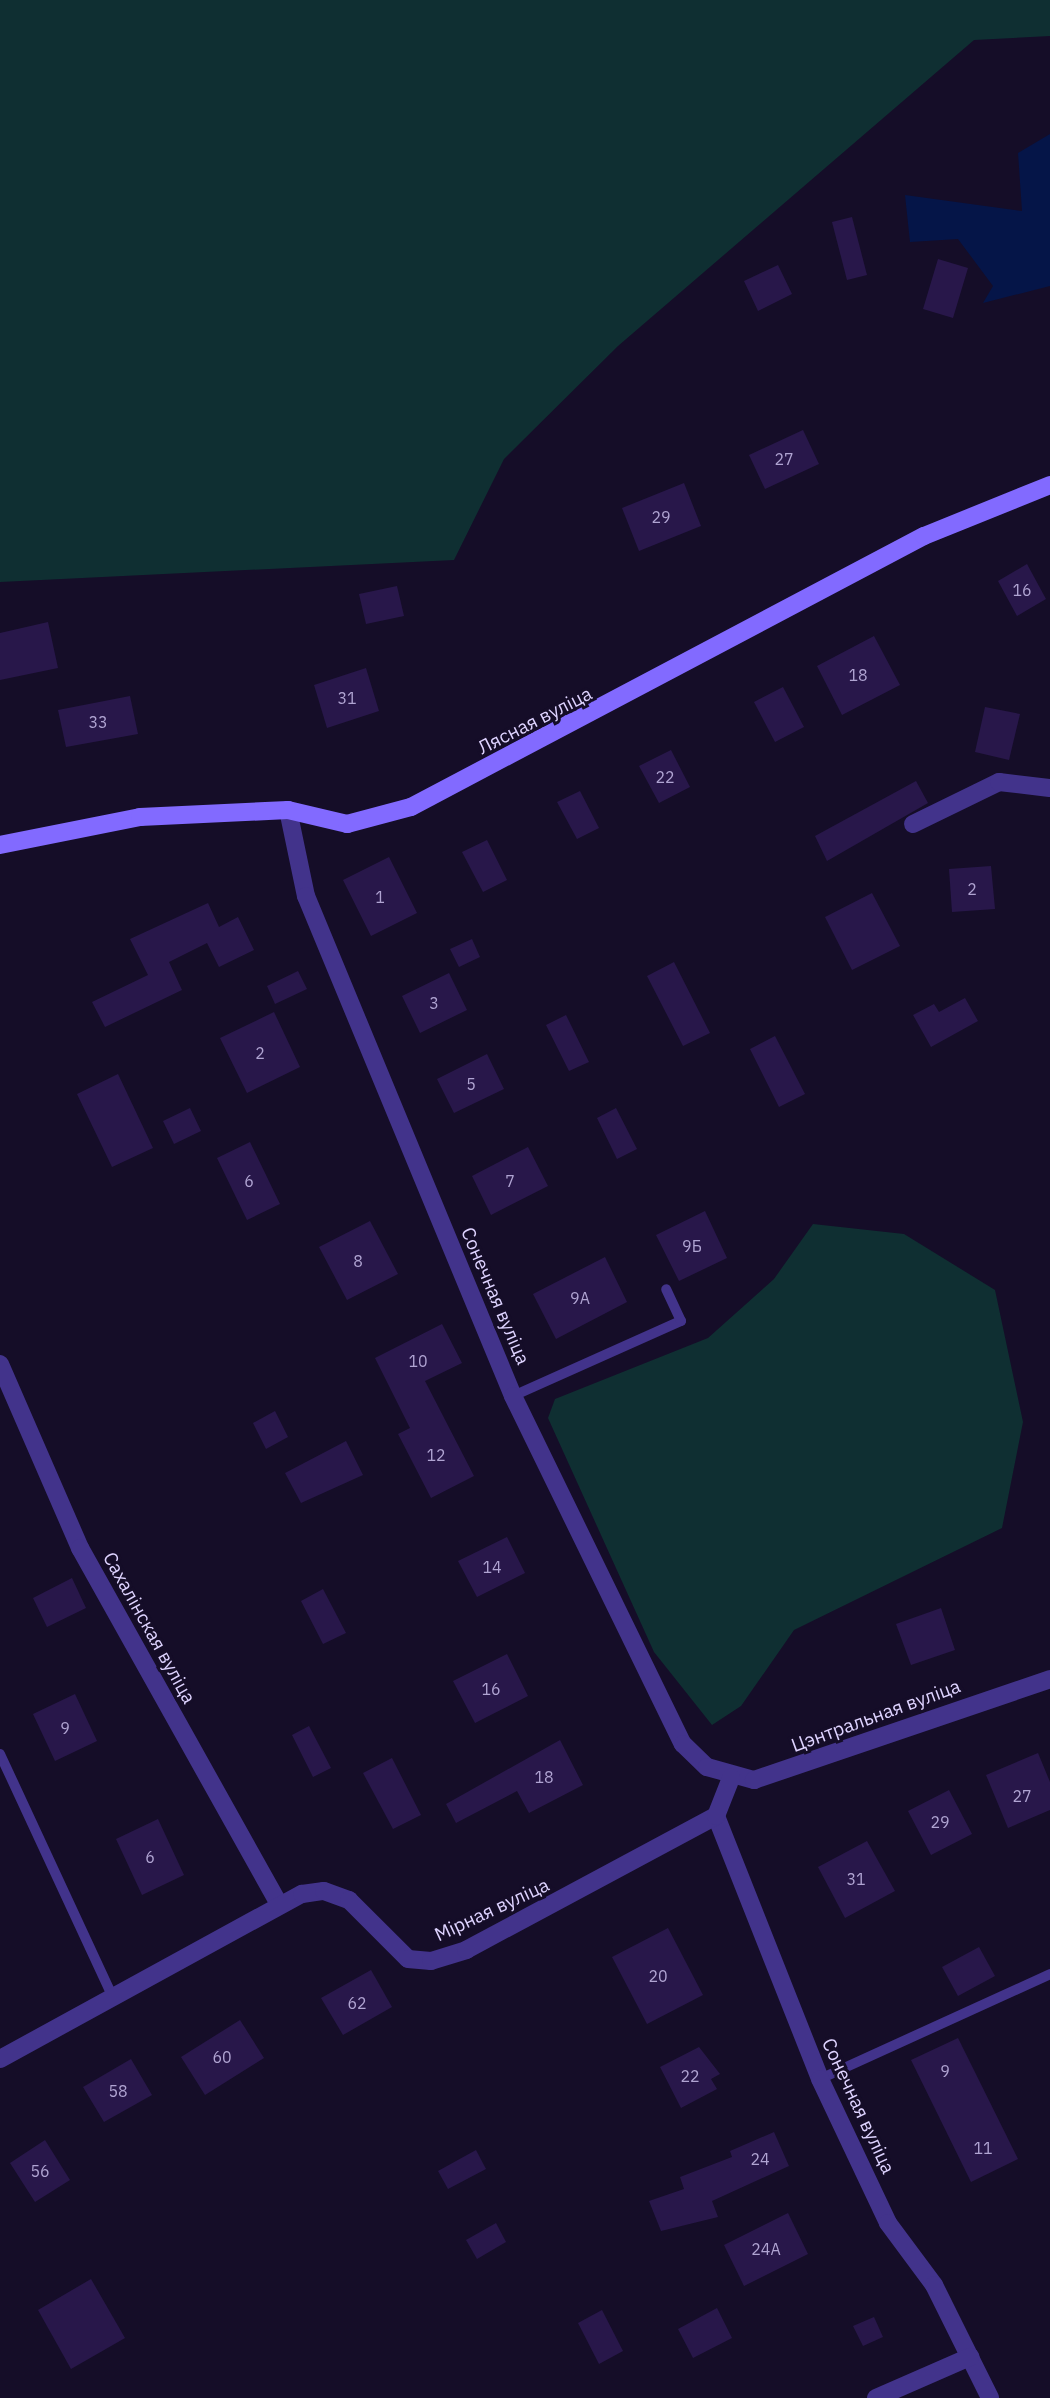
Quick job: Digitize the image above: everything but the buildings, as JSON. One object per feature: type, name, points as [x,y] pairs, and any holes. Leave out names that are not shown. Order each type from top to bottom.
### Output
[{"type":"main road","name":"Лясная вуліца","points":[[0,845],[140,817],[288,810],[346,824],[411,807],[924,536],[1050,485]]},
{"type":"street","points":[[913,824],[999,782],[1050,788]]},
{"type":"street","name":"Сонечная вуліца","points":[[288,810],[306,896],[513,1396],[683,1744],[723,1774]]},
{"type":"street","name":"Сахалінская вуліца","points":[[0,1364],[80,1548],[279,1904]]},
{"type":"street","name":"Цэнтральная вуліца","points":[[723,1774],[754,1780],[825,1760],[1050,1679]]},
{"type":"street","points":[[716,1816],[723,1774]]},
{"type":"street","name":"Сонечная вуліца","points":[[716,1816],[820,2079],[888,2223],[934,2285],[990,2398]]},
{"type":"street","name":"Мірная вуліца","points":[[0,2059],[114,2000],[279,1904],[324,1891],[349,1900],[408,1959],[431,1961],[466,1950],[716,1816]]},
{"type":"street","points":[[876,2398],[970,2357]]},
{"type":"lane","points":[[513,1396],[681,1321],[666,1289]]},
{"type":"lane","points":[[0,1754],[114,2000]]},
{"type":"lane","points":[[820,2079],[1050,1974]]},
{"type":"green space","points":[[0,0],[1050,0],[1050,36],[974,40],[618,346],[504,459],[454,560],[0,582]]},
{"type":"green space","points":[[813,1224],[904,1234],[995,1290],[1023,1422],[1002,1528],[794,1630],[741,1706],[712,1725],[654,1652],[548,1418],[555,1399],[708,1338],[774,1279]]},
{"type":"shaded area","points":[[1050,134],[1050,286],[983,303],[993,286],[958,239],[910,242],[905,195],[1022,211],[1018,153]]}]
